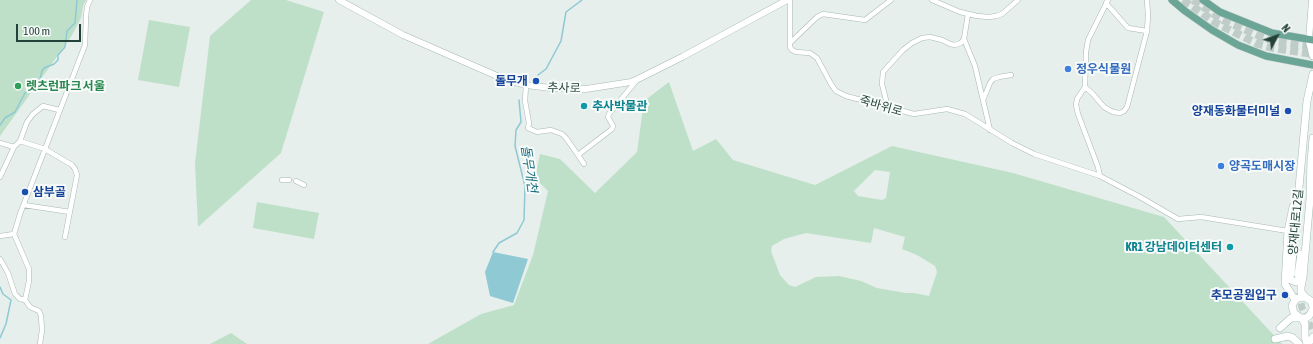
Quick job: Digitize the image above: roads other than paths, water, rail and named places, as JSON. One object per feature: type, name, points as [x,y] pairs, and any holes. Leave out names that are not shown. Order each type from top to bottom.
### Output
[{"type":"main road","points":[[1172,0],[1212,30],[1238,45],[1266,56],[1313,65]]},
{"type":"main road","points":[[1203,0],[1220,12],[1272,33],[1311,40],[1313,56]]},
{"type":"main road","name":"양재대로12길","points":[[1295,275],[1300,174],[1307,101],[1313,74]]},
{"type":"main road","name":"양재대로12길","points":[[1295,275],[1313,138]]},
{"type":"main road","points":[[1300,174],[1288,231],[1295,275],[1302,292],[1305,297],[1308,298],[1313,308],[1311,314],[1306,318],[1291,318],[1280,328],[1282,322],[1292,310],[1295,300],[1305,297]]},
{"type":"main road","points":[[1295,275],[1285,284],[1295,300]]},
{"type":"main road","points":[[1292,310],[1302,319],[1305,324],[1306,342]]},
{"type":"main road","points":[[1275,339],[1288,336],[1293,338],[1299,344]]},
{"type":"main road","points":[[1306,342],[1313,337]]},
{"type":"street","points":[[25,300],[29,281],[28,269],[14,234],[59,110],[85,45],[86,12],[90,0]]},
{"type":"street","name":"추사로","points":[[340,0],[379,22],[486,72],[526,85],[551,88],[586,89],[631,82],[638,79],[700,48],[789,0]]},
{"type":"street","points":[[789,0],[790,43]]},
{"type":"street","points":[[790,43],[817,17],[823,14],[865,20],[891,0]]},
{"type":"street","points":[[932,0],[977,16],[996,16],[1002,14],[1018,0]]},
{"type":"street","points":[[1084,87],[1092,93],[1104,108],[1120,113],[1127,107],[1147,32],[1147,0]]},
{"type":"street","points":[[1311,40],[1312,0]]},
{"type":"street","points":[[1100,176],[1076,105],[1077,99],[1084,87],[1088,40],[1107,2],[1128,28],[1147,32]]},
{"type":"street","points":[[968,14],[964,39],[975,66],[990,130]]},
{"type":"street","points":[[888,108],[882,84],[883,72],[903,50],[922,38],[930,37],[954,45],[961,43],[964,39]]},
{"type":"street","name":"죽바위로","points":[[790,43],[792,50],[810,53],[817,58],[836,91],[846,96],[914,114],[947,109],[965,114],[990,130],[1034,154],[1100,176],[1122,188]]},
{"type":"street","points":[[983,100],[993,79],[1011,75]]},
{"type":"street","points":[[578,156],[612,129],[608,117],[609,114],[638,79]]},
{"type":"street","points":[[526,85],[525,101],[529,123],[528,128],[537,132],[551,130],[562,134],[584,164]]},
{"type":"street","points":[[0,177],[14,147],[20,141],[27,122],[33,114],[43,106],[59,110]]},
{"type":"street","points":[[20,141],[45,149],[72,165],[75,169],[77,175],[65,237]]},
{"type":"street","points":[[0,143],[14,147]]},
{"type":"street","points":[[282,180],[289,180]]},
{"type":"street","points":[[296,181],[304,184]]},
{"type":"street","name":"양재대로12길","points":[[1122,188],[1178,219],[1201,218],[1288,231]]},
{"type":"street","points":[[24,204],[70,212]]},
{"type":"street","points":[[0,236],[14,234]]},
{"type":"street","points":[[0,259],[8,274],[15,294],[39,311],[42,316],[40,344]]},
{"type":"water","points":[[493,252],[528,259],[513,303],[490,296],[485,272]]},
{"type":"waterway","points":[[0,125],[5,118],[15,112],[25,93],[35,86],[40,79],[44,68],[54,64],[58,60],[58,55],[65,47],[67,31],[75,23],[77,0]]},
{"type":"waterway","name":"돌무개천","points":[[538,75],[546,69],[561,41],[566,12],[582,0]]},
{"type":"waterway","name":"돌무개천","points":[[493,252],[499,243],[517,233],[524,220],[525,186],[515,146],[516,130],[521,122],[519,100]]},
{"type":"waterway","points":[[0,287],[3,294],[11,300],[6,324],[0,338]]},
{"type":"tunnel","points":[[1183,0],[1218,24],[1258,44],[1273,48],[1313,54]]},
{"type":"tunnel","points":[[1193,0],[1223,20],[1262,37],[1273,41],[1313,46]]},
{"type":"tunnel","points":[[1299,293],[1302,308],[1313,332]]},
{"type":"place","name":"정우식물원","points":[[1068,69]]},
{"type":"place","name":"돌무개","points":[[536,81]]},
{"type":"place","name":"렛츠런파크 서울","points":[[18,86]]},
{"type":"place","name":"추사박물관","points":[[584,106]]},
{"type":"place","name":"양재동화물터미널","points":[[1288,111]]},
{"type":"place","name":"양곡도매시장","points":[[1221,166]]},
{"type":"place","name":"삼부골","points":[[25,192]]},
{"type":"place","name":"KR1 강남데이터센터","points":[[1230,247]]},
{"type":"place","name":"추모공원입구","points":[[1285,295]]}]
